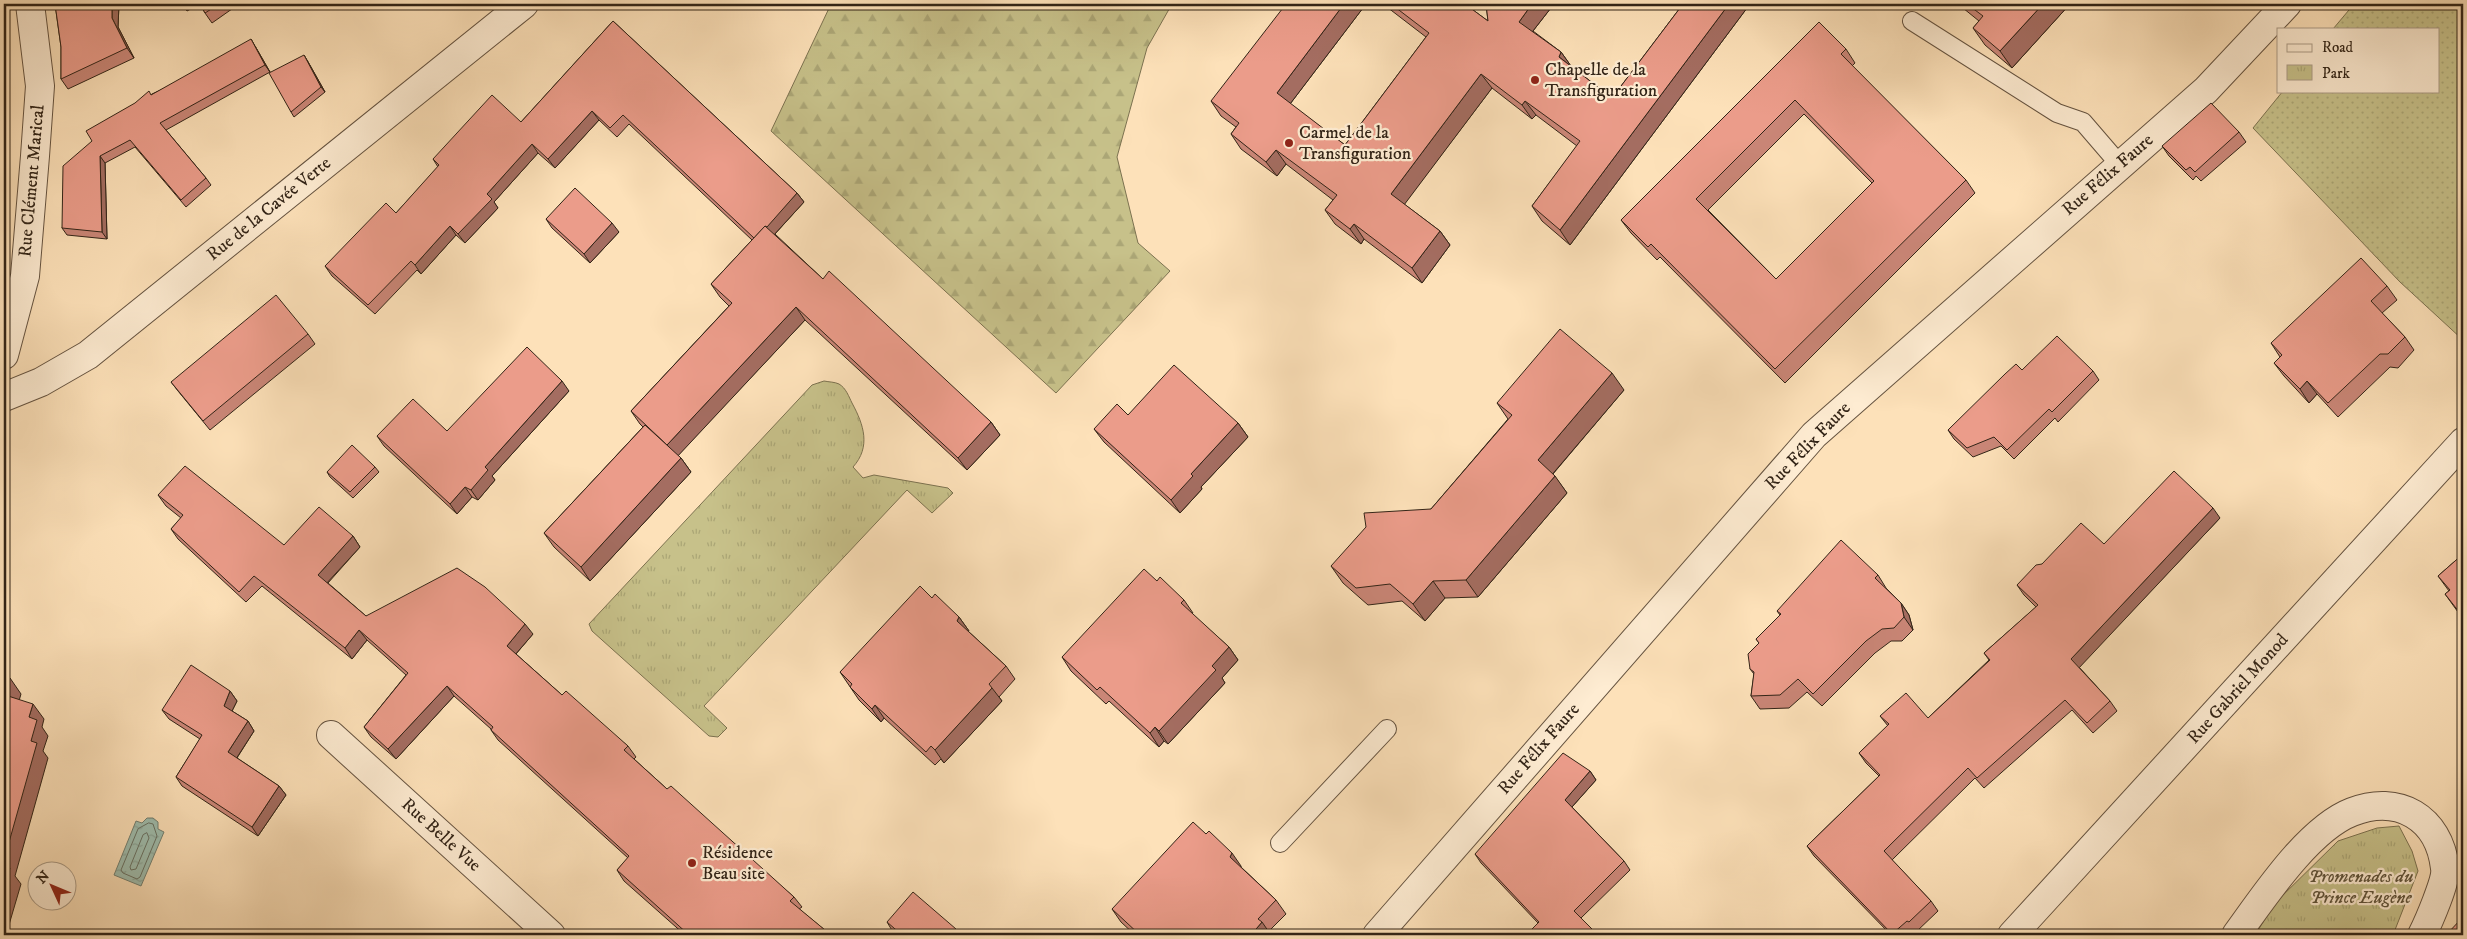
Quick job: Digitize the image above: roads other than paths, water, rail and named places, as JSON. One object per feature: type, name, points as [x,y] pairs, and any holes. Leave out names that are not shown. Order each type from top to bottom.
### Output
[{"type":"street","name":"Rue Clément Marical","points":[[4,355],[24,276],[35,156],[40,86],[30,4]]},
{"type":"street","name":"Rue de la Cavée Verte","points":[[4,397],[41,382],[88,355],[524,4]]},
{"type":"street","name":"Rue Félix Faure","points":[[1377,935],[1814,435],[2206,90],[2287,4]]},
{"type":"street","name":"Rue Gabriel Monod","points":[[2012,935],[2463,442]]},
{"type":"street","name":"Rue Belle Vue","points":[[331,735],[551,935]]},
{"type":"street","points":[[2236,935],[2300,852],[2322,831],[2351,813],[2382,805],[2401,807],[2421,818],[2436,837],[2446,869],[2431,915],[2422,935]]},
{"type":"lane","points":[[1912,21],[2057,113],[2083,122],[2120,165]]},
{"type":"lane","points":[[1280,843],[1386,729]]},
{"type":"water","points":[[147,818],[153,818],[158,822],[158,829],[164,832],[141,886],[114,875],[136,821],[142,823]]},
{"type":"place","name":"Chapelle de la Transfiguration","points":[[1535,80]]},
{"type":"place","name":"Carmel de la Transfiguration","points":[[1289,143]]},
{"type":"place","name":"Résidence Beau site","points":[[692,863]]},
{"type":"park label","name":"Promenades du Prince Eugène","points":[[2361,888]]}]
